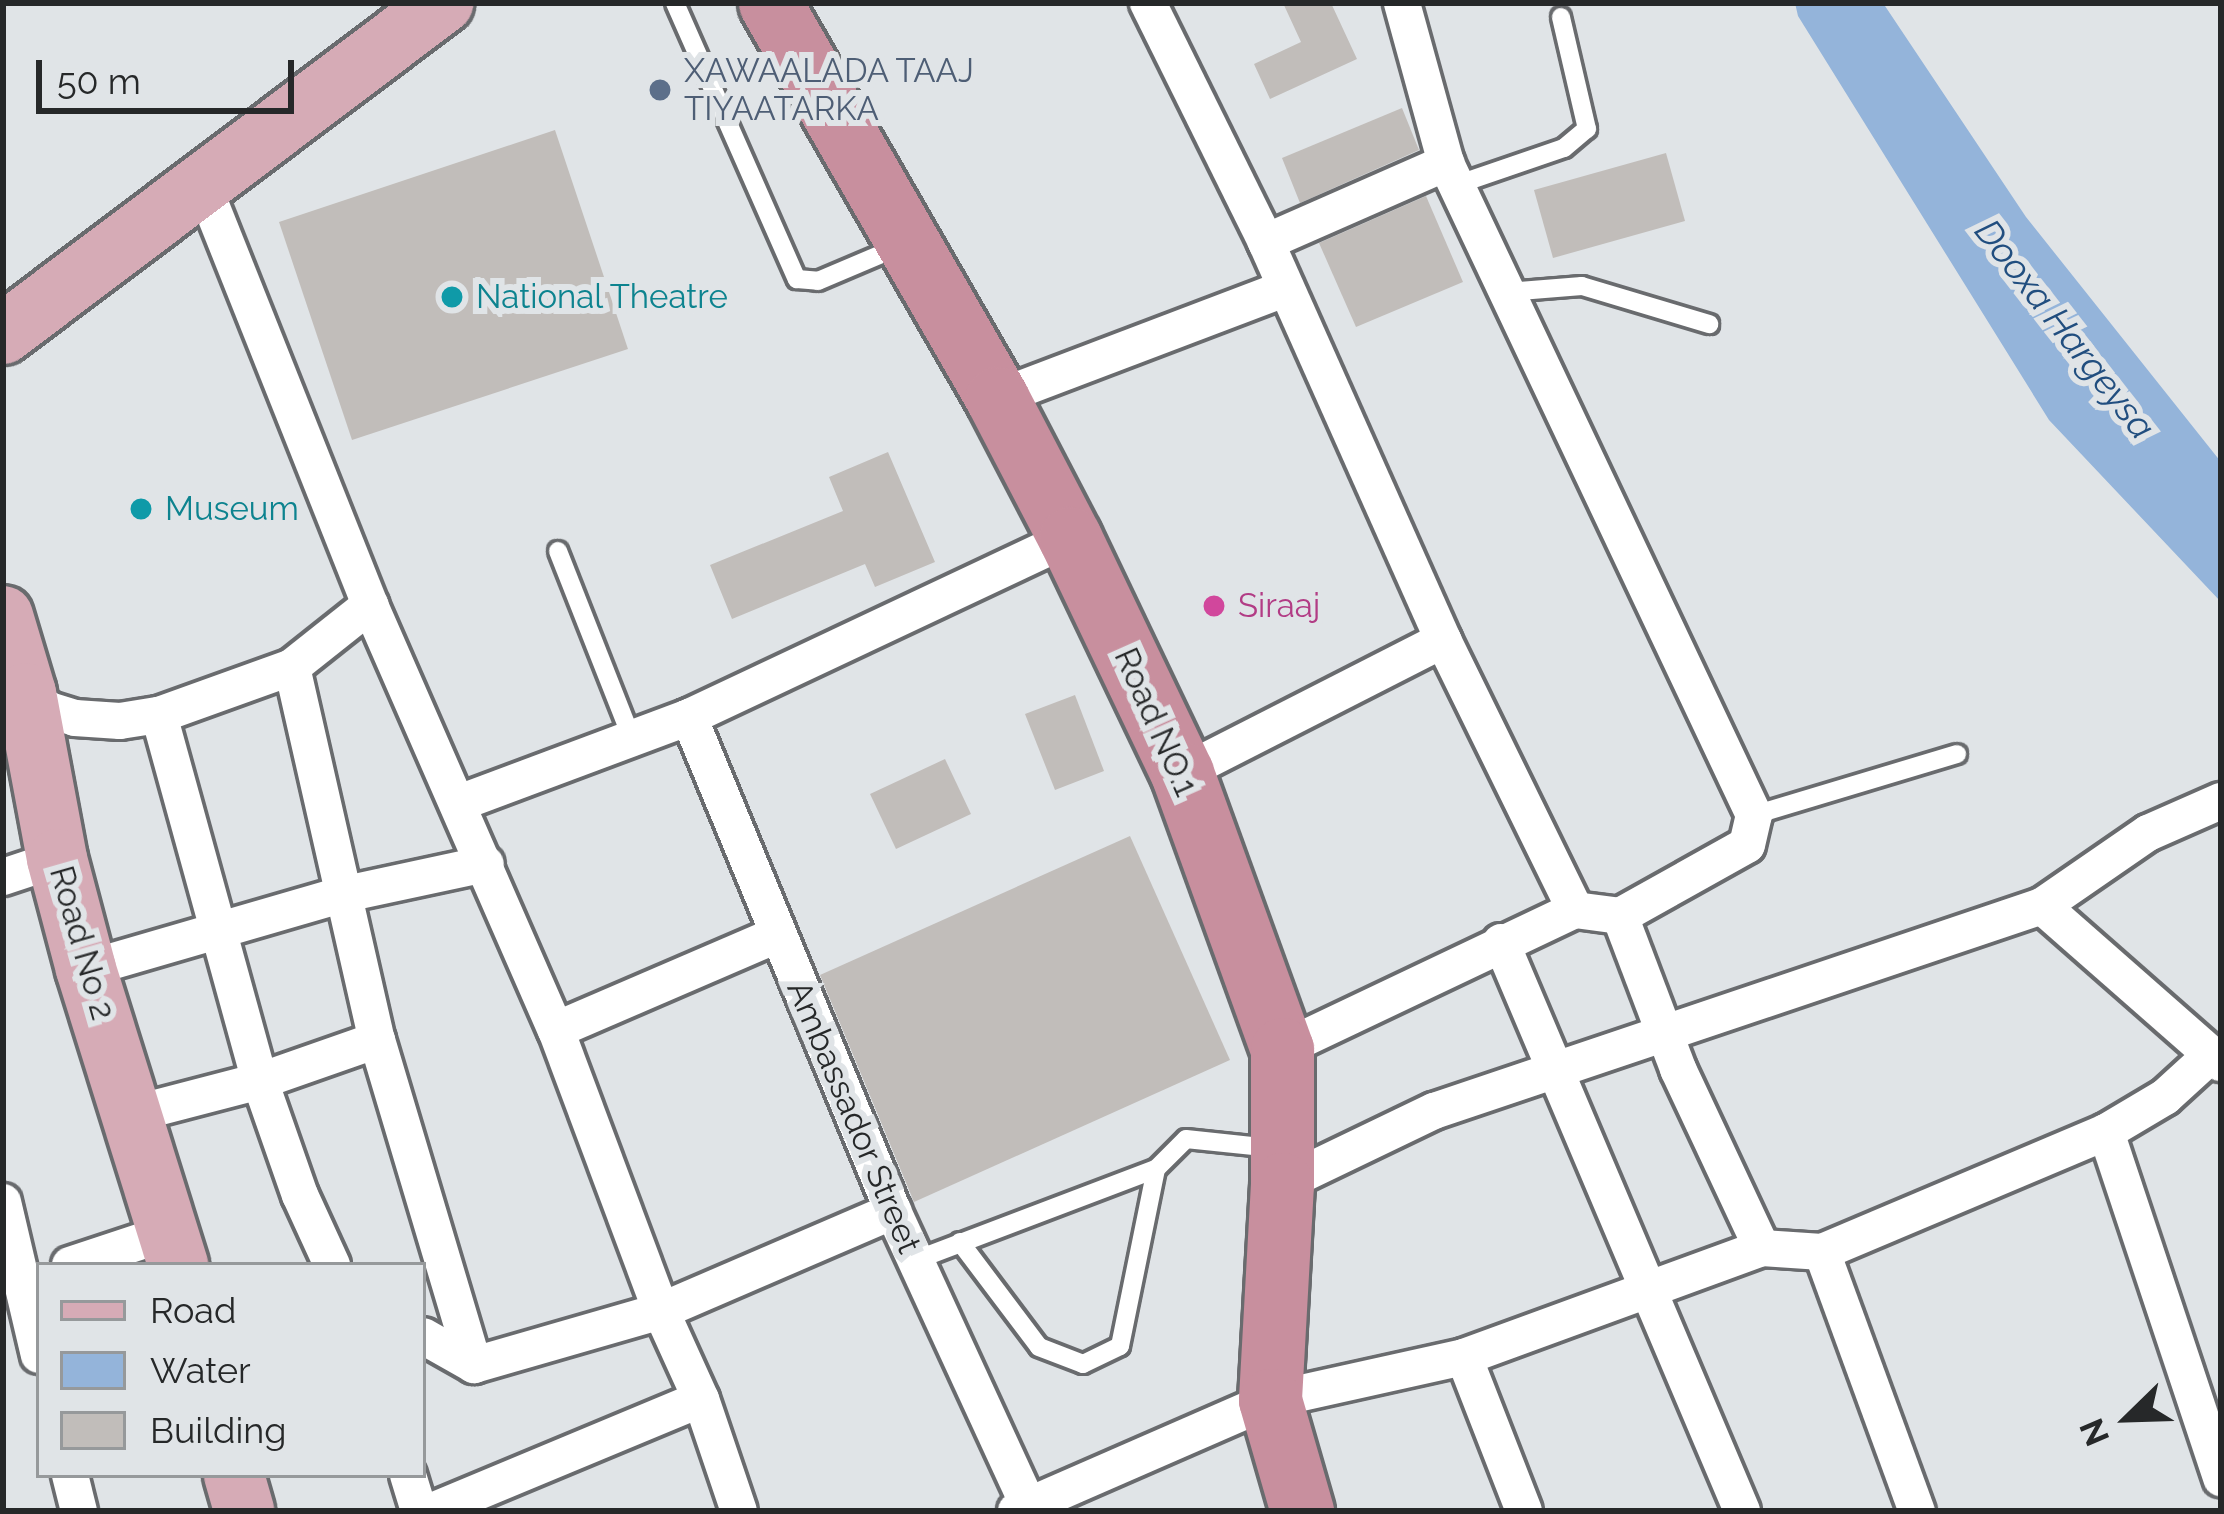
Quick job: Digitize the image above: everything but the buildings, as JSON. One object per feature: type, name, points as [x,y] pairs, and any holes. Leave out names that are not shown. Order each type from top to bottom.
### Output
[{"type":"highway","name":"Road NO.1","points":[[770,3],[997,398],[1070,538],[1182,773],[1282,1049],[1282,1166],[1270,1400],[1302,1511]]},
{"type":"main road","points":[[3,334],[443,3]]},
{"type":"main road","name":"Road No 2","points":[[3,616],[26,693],[30,868],[86,969],[174,1248]]},
{"type":"main road","points":[[235,1478],[244,1511]]},
{"type":"street","points":[[1148,3],[1266,242],[1443,640],[1575,910]]},
{"type":"street","points":[[1282,1049],[1575,910],[1620,916],[1747,845],[1754,814],[1451,174],[1402,3]]},
{"type":"street","points":[[1266,242],[1451,174]]},
{"type":"street","points":[[203,185],[370,605],[556,1030],[661,1311],[701,1399],[739,1511]]},
{"type":"street","points":[[997,398],[1286,288]]},
{"type":"street","points":[[459,803],[689,717],[1070,538]]},
{"type":"street","points":[[26,693],[50,710],[75,718],[120,721],[159,715],[292,667],[370,605]]},
{"type":"street","points":[[1182,773],[1443,640]]},
{"type":"street","points":[[292,667],[377,1040],[473,1365]]},
{"type":"street","points":[[159,715],[260,1082],[331,1262]]},
{"type":"street","name":"Ambassador Street","points":[[689,717],[893,1211],[1026,1509]]},
{"type":"street","points":[[1282,1166],[2042,906],[2148,833],[2207,808],[2221,841]]},
{"type":"street","points":[[86,969],[341,895],[486,864]]},
{"type":"street","points":[[1026,1509],[1270,1400],[1464,1357],[1762,1248],[1822,1252],[2106,1132],[2216,1059],[2042,906]]},
{"type":"street","points":[[1620,916],[1678,1070],[1762,1248]]},
{"type":"street","points":[[556,1030],[777,935]]},
{"type":"street","points":[[1502,942],[1742,1511]]},
{"type":"street","points":[[133,1114],[260,1082],[377,1040]]},
{"type":"street","points":[[2106,1132],[2221,1478]]},
{"type":"street","points":[[3,1202],[36,1342]]},
{"type":"street","points":[[426,1338],[473,1365],[661,1311],[893,1211]]},
{"type":"street","points":[[88,1262],[174,1248]]},
{"type":"street","points":[[1822,1252],[1917,1511]]},
{"type":"street","points":[[1464,1357],[1524,1511]]},
{"type":"street","points":[[432,1511],[701,1399]]},
{"type":"street","points":[[71,1478],[79,1511]]},
{"type":"street","points":[[409,1478],[419,1511]]},
{"type":"lane","points":[[675,3],[797,279],[818,281],[908,243]]},
{"type":"lane","points":[[1451,174],[1564,148],[1587,129],[1561,17]]},
{"type":"lane","points":[[1507,292],[1582,286],[1709,325]]},
{"type":"lane","points":[[558,550],[633,741]]},
{"type":"lane","points":[[1754,814],[1958,754]]},
{"type":"lane","points":[[916,1260],[1156,1169],[1186,1139],[1282,1166]]},
{"type":"lane","points":[[961,1242],[1040,1347],[1083,1364],[1120,1346],[1156,1169]]},
{"type":"water","name":"Dooxa Hargeysa","points":[[1795,3],[1883,3],[2026,217],[2221,462],[2221,602],[2049,420],[1798,16]]},
{"type":"place","name":"XAWAALADA TAAJ TIYAATARKA","points":[[660,90]]},
{"type":"place","name":"National Theatre","points":[[452,297]]},
{"type":"place","name":"Museum","points":[[141,509]]},
{"type":"place","name":"Siraaj","points":[[1214,606]]}]
